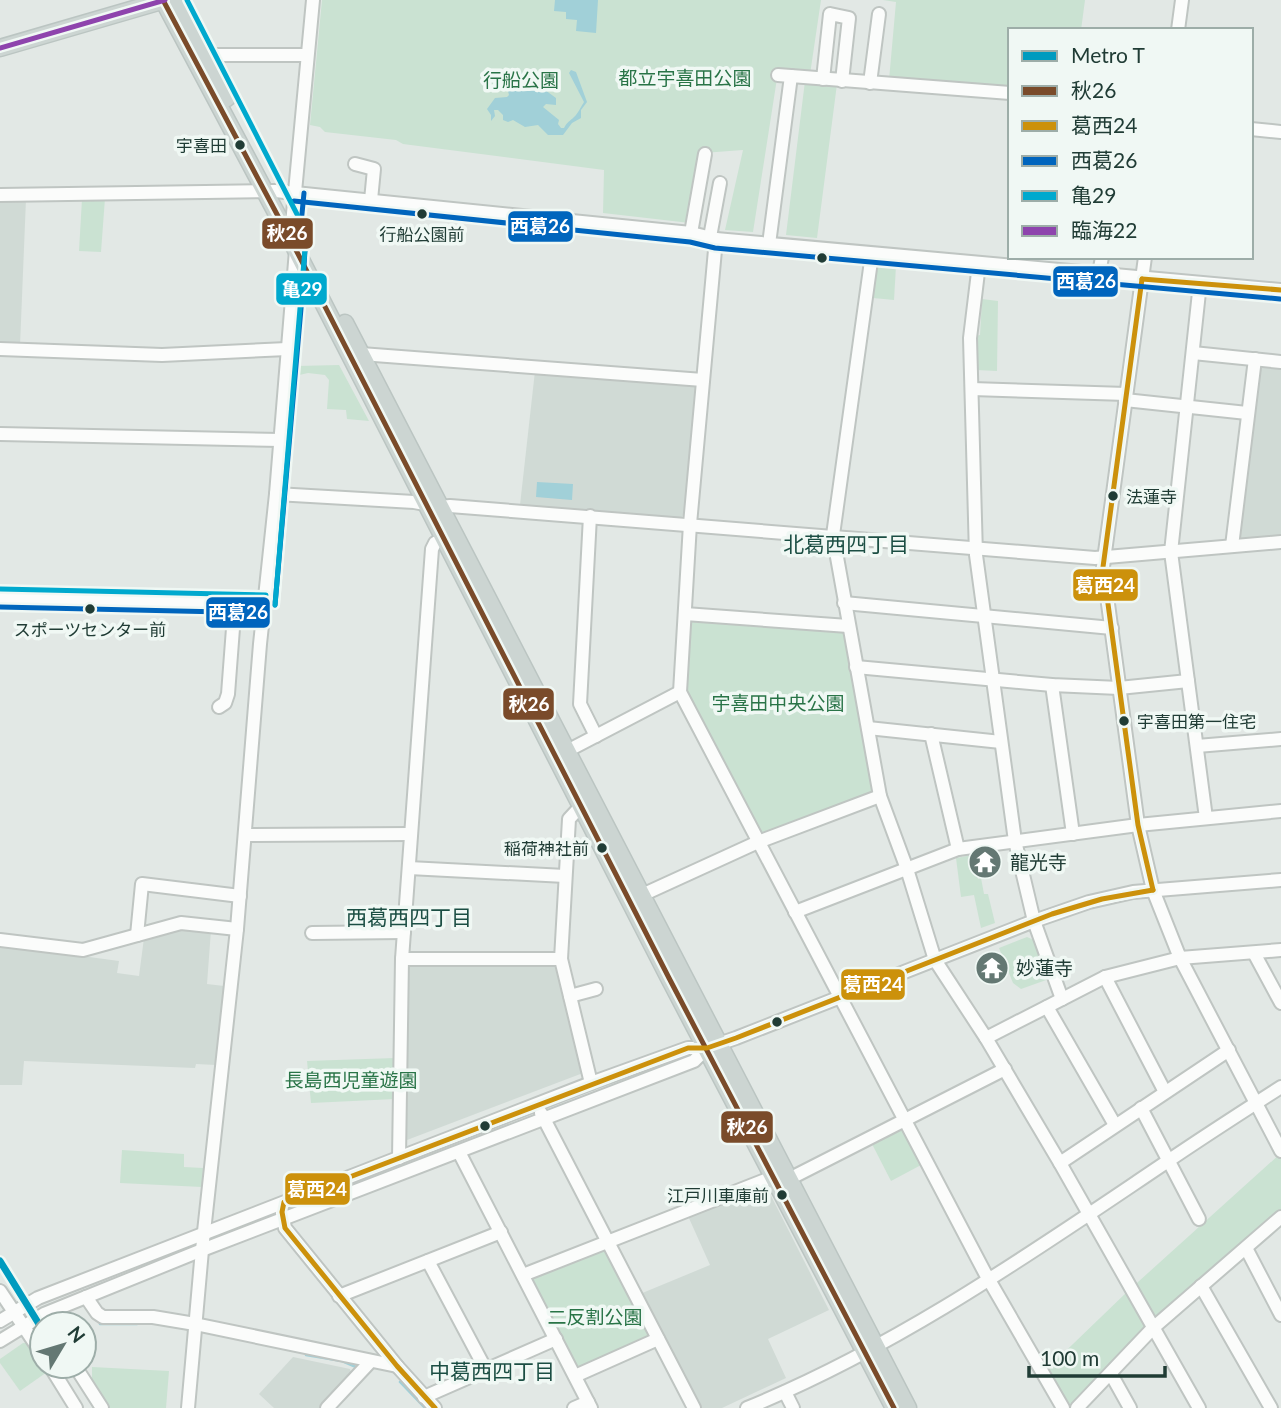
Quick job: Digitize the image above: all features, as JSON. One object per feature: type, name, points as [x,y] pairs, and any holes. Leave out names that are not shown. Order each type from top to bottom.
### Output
[{"type":"main road","points":[[0,48],[164,0],[269,191],[292,224],[361,354],[432,505]]},
{"type":"main road","points":[[177,0],[296,250],[448,536],[581,806],[713,1046],[871,1349],[908,1408]]},
{"type":"main road","points":[[448,536],[567,751],[642,895],[713,1046]]},
{"type":"main road","points":[[871,1349],[894,1408]]},
{"type":"street","points":[[188,1408],[202,1250],[237,929],[260,644],[276,494],[296,250],[292,224],[313,0]]},
{"type":"street","points":[[1178,28],[1182,0]]},
{"type":"street","points":[[823,79],[830,14],[849,18],[842,81]]},
{"type":"street","points":[[870,83],[878,14]]},
{"type":"street","points":[[206,58],[267,54],[307,55]]},
{"type":"street","points":[[769,244],[784,76],[1008,93]]},
{"type":"street","points":[[1253,130],[1281,132]]},
{"type":"street","points":[[691,233],[705,154]]},
{"type":"street","points":[[355,164],[374,169],[371,200]]},
{"type":"street","points":[[720,184],[713,238],[704,380],[690,524],[680,692],[989,1280],[1063,1408]]},
{"type":"street","points":[[0,195],[295,192],[691,233],[769,244],[979,264],[1009,262],[1142,279],[1281,290]]},
{"type":"street","points":[[872,254],[833,535],[880,796],[907,869],[935,960],[1005,1069],[1199,1408]]},
{"type":"street","points":[[1145,259],[1103,558],[1138,825],[1153,890],[1180,958],[1281,1151]]},
{"type":"street","points":[[979,264],[970,338],[976,548],[1015,841],[1034,921],[1062,999]]},
{"type":"street","points":[[1200,283],[1171,552],[1206,818]]},
{"type":"street","points":[[0,349],[162,355],[288,349]]},
{"type":"street","points":[[1193,353],[1281,362]]},
{"type":"street","points":[[361,354],[704,380]]},
{"type":"street","points":[[1232,546],[1255,359]]},
{"type":"street","points":[[972,389],[1126,397],[1187,408],[1247,414]]},
{"type":"street","points":[[0,434],[280,440]]},
{"type":"street","points":[[276,494],[590,516],[1103,558],[1281,542]]},
{"type":"street","points":[[590,516],[580,704],[596,736]]},
{"type":"street","points":[[399,1158],[402,959],[432,549],[435,543],[448,536]]},
{"type":"street","points":[[0,598],[266,604]]},
{"type":"street","points":[[219,707],[225,703],[228,694],[235,603]]},
{"type":"street","points":[[844,603],[1112,628]]},
{"type":"street","points":[[685,614],[848,626]]},
{"type":"street","points":[[856,667],[1052,685],[1119,688],[1188,681]]},
{"type":"street","points":[[1052,685],[1073,834]]},
{"type":"street","points":[[567,751],[680,692]]},
{"type":"street","points":[[868,728],[1002,742]]},
{"type":"street","points":[[931,734],[958,849]]},
{"type":"street","points":[[1197,746],[1281,739]]},
{"type":"street","points":[[642,895],[758,842],[880,796]]},
{"type":"street","points":[[581,806],[569,820],[561,959],[591,1083]]},
{"type":"street","points":[[795,912],[958,849],[1206,818],[1280,816]]},
{"type":"street","points":[[245,835],[411,834]]},
{"type":"street","points":[[409,868],[565,876]]},
{"type":"street","points":[[63,1310],[86,1297],[202,1250],[694,1061],[713,1046],[1034,921],[1089,902],[1133,892],[1281,880]]},
{"type":"street","points":[[137,935],[142,884],[240,896]]},
{"type":"street","points":[[0,940],[83,950],[181,923],[237,929]]},
{"type":"street","points":[[312,933],[404,932]]},
{"type":"street","points":[[986,1038],[1105,977],[1180,958],[1281,950]]},
{"type":"street","points":[[1254,953],[1281,1003]]},
{"type":"street","points":[[402,959],[561,959]]},
{"type":"street","points":[[1105,977],[1165,1093]]},
{"type":"street","points":[[570,996],[596,989]]},
{"type":"street","points":[[1047,1007],[1115,1125]]},
{"type":"street","points":[[0,1321],[38,1298],[591,1083],[688,1048],[713,1046]]},
{"type":"street","points":[[1060,1163],[1229,1050]]},
{"type":"street","points":[[523,1275],[781,1178],[1005,1069]]},
{"type":"street","points":[[747,1408],[871,1349],[989,1280],[1281,1087]]},
{"type":"street","points":[[537,1104],[694,1408]]},
{"type":"street","points":[[1141,1108],[1199,1219]]},
{"type":"street","points":[[459,1152],[589,1405],[574,1408]]},
{"type":"street","points":[[284,1202],[282,1212],[285,1228],[397,1366],[435,1408]]},
{"type":"street","points":[[1077,1408],[1153,1328],[1281,1217]]},
{"type":"street","points":[[339,1296],[500,1232]]},
{"type":"street","points":[[1246,1248],[1281,1315]]},
{"type":"street","points":[[428,1261],[486,1370]]},
{"type":"street","points":[[1201,1286],[1271,1408]]},
{"type":"street","points":[[2,1297],[28,1333]]},
{"type":"street","points":[[86,1297],[103,1317],[153,1317],[397,1366]]},
{"type":"street","points":[[0,1340],[28,1324]]},
{"type":"street","points":[[424,1397],[556,1339]]},
{"type":"street","points":[[575,1376],[658,1339]]},
{"type":"street","points":[[327,1408],[370,1362]]},
{"type":"street","points":[[1111,1374],[1130,1408]]},
{"type":"street","points":[[59,1380],[76,1408]]},
{"type":"street","points":[[84,1380],[102,1408]]},
{"type":"street","points":[[785,1392],[793,1408]]},
{"type":"shaded area","points":[[26,199],[20,346],[0,346],[0,200]]},
{"type":"shaded area","points":[[1260,366],[1281,368],[1281,535],[1240,540],[1236,536]]},
{"type":"shaded area","points":[[535,371],[697,385],[685,513],[679,520],[520,505]]},
{"type":"shaded area","points":[[181,927],[211,930],[207,984],[224,986],[216,1065],[196,1064],[195,1068],[24,1061],[22,1085],[0,1085],[0,945],[119,961],[117,973],[139,976],[144,938]]},
{"type":"shaded area","points":[[556,964],[583,1073],[407,1140],[403,1138],[406,967]]},
{"type":"shaded area","points":[[765,1184],[829,1310],[768,1339],[786,1378],[722,1408],[699,1408],[640,1294],[710,1265],[688,1216]]},
{"type":"shaded area","points":[[293,1357],[350,1369],[352,1376],[321,1408],[274,1408],[259,1394]]},
{"type":"green space","points":[[322,0],[821,0],[809,81],[837,84],[817,238],[786,235],[805,81],[778,72],[753,232],[725,230],[743,150],[703,153],[690,223],[603,213],[604,170],[403,144],[396,140],[325,132],[320,127],[310,125]]},
{"type":"green space","points":[[883,0],[1085,0],[1081,28],[1008,28],[1008,86],[892,78],[889,80],[896,2]]},
{"type":"green space","points":[[105,198],[101,252],[79,251],[82,199]]},
{"type":"green space","points":[[878,265],[896,266],[894,300],[873,298]]},
{"type":"green space","points":[[982,299],[998,301],[997,371],[976,370],[976,336],[980,335]]},
{"type":"green space","points":[[339,365],[369,421],[347,419],[346,410],[327,409],[329,380],[325,375],[308,373],[295,376],[297,366]]},
{"type":"green space","name":"宇喜田中央公園","points":[[688,618],[844,630],[873,795],[760,837],[685,691]]},
{"type":"green space","points":[[972,855],[984,894],[988,894],[995,923],[981,928],[974,895],[961,897],[956,858]]},
{"type":"green space","points":[[1027,937],[1034,940],[1049,979],[1021,989],[1013,983],[999,948]]},
{"type":"green space","name":"長島西児童遊園","points":[[395,1058],[395,1099],[311,1103],[307,1061]]},
{"type":"green space","points":[[902,1130],[921,1165],[891,1181],[872,1144]]},
{"type":"green space","points":[[122,1150],[184,1154],[184,1167],[203,1168],[202,1187],[120,1183]]},
{"type":"green space","points":[[1281,1153],[1281,1210],[1153,1323],[1075,1405],[1067,1403],[1046,1370],[1128,1291]]},
{"type":"green space","name":"二反割公園","points":[[601,1248],[606,1249],[650,1334],[648,1339],[579,1369],[575,1368],[530,1281],[532,1277]]},
{"type":"green space","points":[[27,1343],[28,1380],[36,1380],[20,1391],[0,1363],[0,1359]]},
{"type":"green space","points":[[98,1367],[169,1371],[166,1408],[107,1408],[92,1380],[98,1380]]},
{"type":"water","points":[[555,0],[598,0],[596,33],[576,31],[577,20],[566,19],[566,12],[554,11]]},
{"type":"water","points":[[571,70],[576,72],[587,102],[581,110],[581,118],[572,123],[563,135],[548,135],[538,125],[525,127],[513,120],[508,122],[503,120],[503,115],[498,110],[494,110],[495,116],[491,121],[487,109],[495,98],[509,95],[506,83],[519,71],[556,98],[556,105],[546,104],[543,107],[559,120],[561,128],[564,128],[584,102],[569,73]]},
{"type":"water","points":[[537,482],[573,484],[572,500],[536,497]]},
{"type":"waterway","points":[[100,1324],[137,1324]]},
{"type":"waterway","points":[[306,1355],[342,1361],[356,1367]]},
{"type":"waterway","points":[[400,1382],[425,1408]]},
{"type":"metro line","name":"T","points":[[0,1261],[30,1310]]},
{"type":"transit line","name":"秋26","points":[[163,0],[296,250],[669,978],[894,1408]]},
{"type":"transit line","name":"臨海22","points":[[0,48],[165,0]]},
{"type":"transit line","name":"亀29","points":[[187,0],[300,220],[305,249],[275,605]]},
{"type":"transit line","name":"西葛26","points":[[275,605],[302,297],[305,250],[301,224],[304,193]]},
{"type":"transit line","name":"西葛26","points":[[294,201],[690,242],[715,248],[1280,299]]},
{"type":"transit line","name":"葛西24","points":[[1142,279],[1103,567],[1138,825],[1153,890]]},
{"type":"transit line","name":"葛西24","points":[[1142,279],[1281,290]]},
{"type":"transit line","name":"亀29","points":[[0,589],[266,595]]},
{"type":"transit line","name":"西葛26","points":[[0,607],[266,613]]},
{"type":"transit line","name":"葛西24","points":[[435,1408],[397,1366],[285,1228],[282,1212],[284,1202],[688,1048],[707,1048],[736,1038],[1052,914],[1102,899],[1153,890]]},
{"type":"place","name":"宇喜田","points":[[240,145]]},
{"type":"place","name":"行船公園前","points":[[422,214]]},
{"type":"place","name":"法蓮寺","points":[[1113,496]]},
{"type":"place","name":"スポーツセンター前","points":[[90,609]]},
{"type":"place","name":"宇喜田第一住宅","points":[[1124,721]]},
{"type":"place","name":"稲荷神社前","points":[[602,848]]},
{"type":"place","name":"龍光寺","points":[[985,862]]},
{"type":"place","name":"妙蓮寺","points":[[992,968]]},
{"type":"place","name":"江戸川車庫前","points":[[782,1195]]},
{"type":"district","name":"北葛西四丁目","points":[[846,545]]},
{"type":"district","name":"西葛西四丁目","points":[[409,918]]},
{"type":"district","name":"中葛西四丁目","points":[[492,1372]]},
{"type":"park label","name":"都立宇喜田公園","points":[[685,78]]},
{"type":"park label","name":"行船公園","points":[[521,80]]}]
